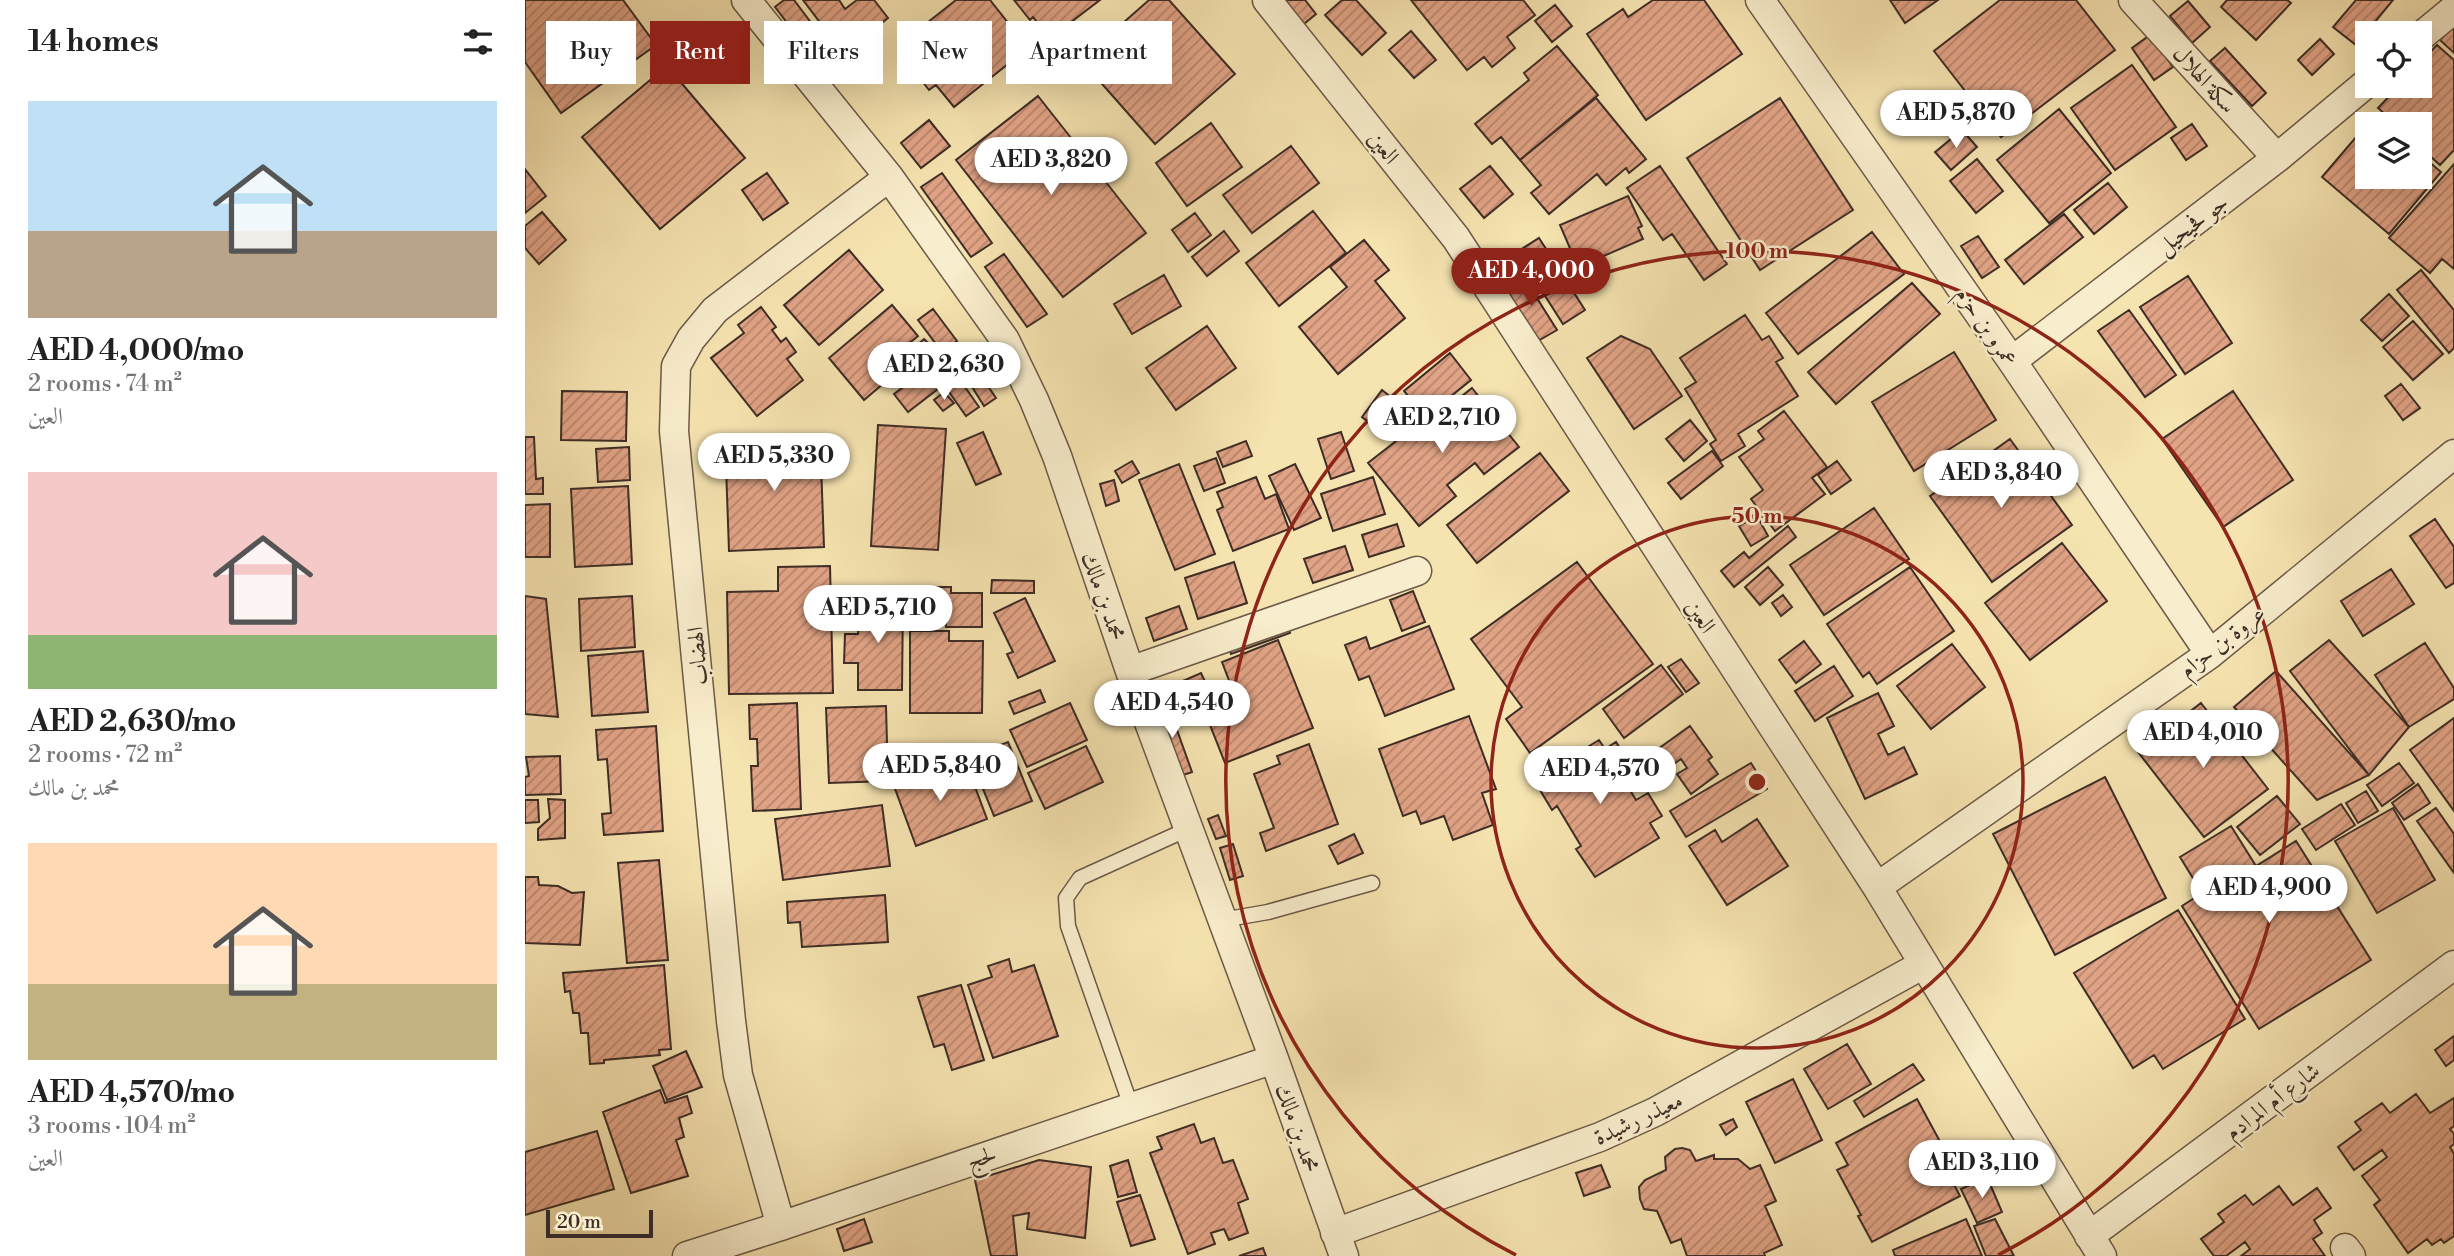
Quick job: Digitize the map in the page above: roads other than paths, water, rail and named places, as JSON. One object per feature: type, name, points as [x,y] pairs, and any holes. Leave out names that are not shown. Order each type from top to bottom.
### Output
[{"type":"street","name":"محمد بن مالك","points":[[745,0],[889,177],[1005,340],[1017,364],[1057,456],[1130,671],[1274,1059],[1339,1245]]},
{"type":"street","name":"العين","points":[[1267,0],[1456,238],[1877,887],[2096,1246]]},
{"type":"street","name":"عمرو بن حزم","points":[[1760,0],[2012,361],[2210,654]]},
{"type":"street","name":"سكة الهلال","points":[[2133,0],[2277,158]]},
{"type":"street","points":[[2432,27],[2454,9]]},
{"type":"street","name":"جو فحيحيل","points":[[2012,361],[2277,158],[2355,93]]},
{"type":"street","name":"الهضاب","points":[[781,1226],[738,1074],[731,1021],[674,431],[676,366],[691,339],[715,310],[889,177]]},
{"type":"street","name":"عروة بن حزام","points":[[1877,887],[2210,654],[2454,454]]},
{"type":"street","points":[[1130,671],[1417,572]]},
{"type":"street","name":"معيذر رشيدة","points":[[1339,1245],[1600,1138],[1655,1112],[1924,964]]},
{"type":"street","name":"شارع أم المرادم","points":[[2096,1246],[2454,965]]},
{"type":"street","name":"لحج","points":[[687,1256],[1274,1059]]},
{"type":"lane","points":[[1131,1106],[1067,926],[1066,898],[1080,878],[1188,829]]},
{"type":"lane","points":[[1222,920],[1268,912],[1373,883]]}]
